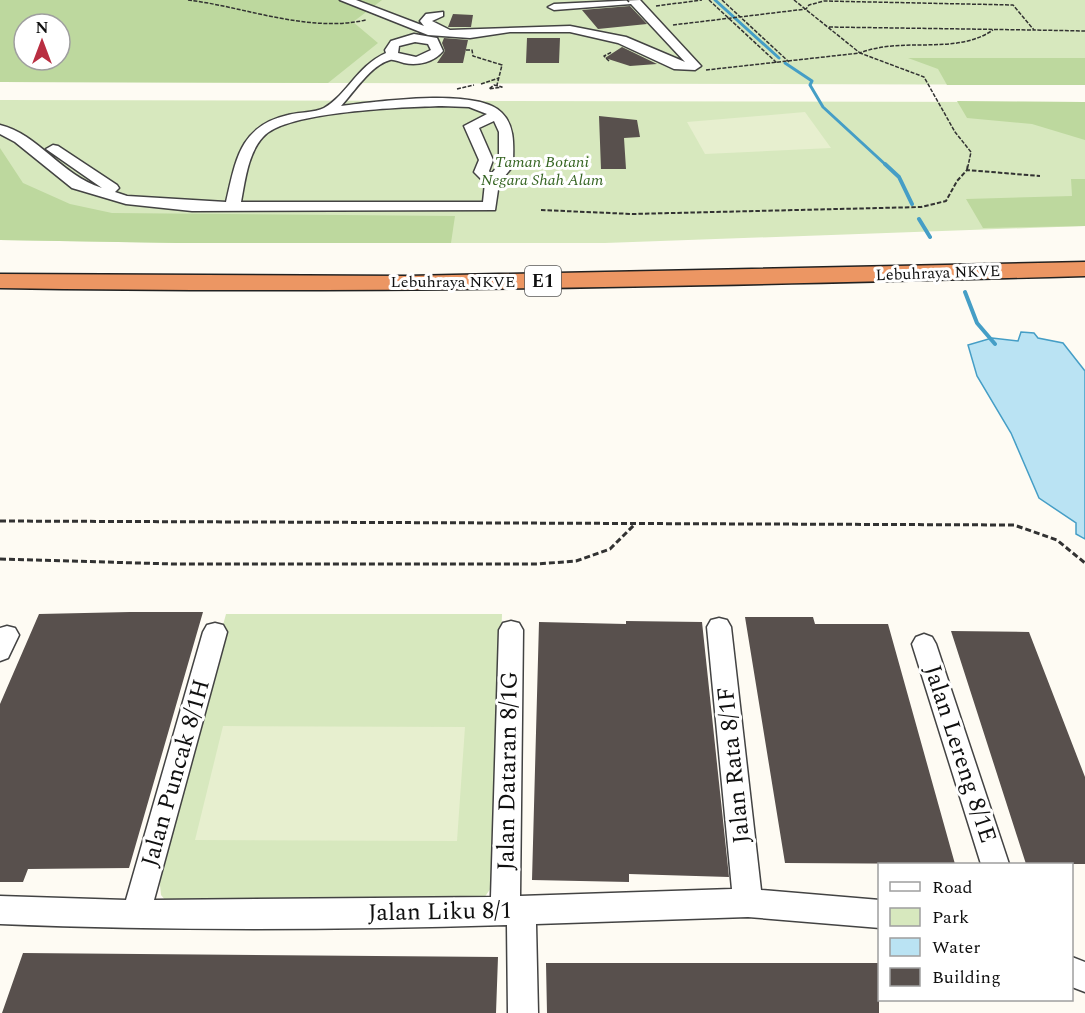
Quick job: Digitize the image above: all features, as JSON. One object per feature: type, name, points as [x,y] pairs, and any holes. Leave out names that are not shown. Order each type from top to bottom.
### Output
[{"type":"highway","name":"Lebuhraya NKVE","points":[[0,265],[339,268],[1085,254]]},
{"type":"highway","name":"Lebuhraya NKVE","points":[[0,281],[144,284],[617,281],[1085,269]]},
{"type":"street","points":[[328,111],[348,94],[361,76],[383,58],[393,56],[414,60],[433,55],[437,51],[436,44],[424,35],[346,0]]},
{"type":"street","points":[[552,29],[555,4],[634,0],[695,66]]},
{"type":"street","points":[[439,14],[430,16],[426,21],[451,34]]},
{"type":"street","points":[[393,56],[391,50],[395,44],[424,35],[510,29],[570,29],[612,37],[648,50],[678,66],[695,66]]},
{"type":"street","points":[[612,37],[640,34]]},
{"type":"street","points":[[348,94],[357,106],[367,109]]},
{"type":"street","points":[[0,129],[20,139],[77,185],[94,192],[137,202],[491,200],[492,182],[507,166],[506,132],[497,115],[485,107],[460,102],[299,115],[262,129],[246,156],[233,200]]},
{"type":"street","points":[[492,182],[481,172],[486,160],[471,126],[497,115]]},
{"type":"street","points":[[0,122],[32,134],[107,187],[233,200]]},
{"type":"street","name":"Jalan Rata 8/1F","points":[[719,627],[748,903]]},
{"type":"street","name":"Jalan Dataran 8/1G","points":[[511,630],[513,910],[523,1013]]},
{"type":"street","name":"Jalan Puncak 8/1H","points":[[136,915],[215,632]]},
{"type":"street","name":"Jalan Lereng 8/1E","points":[[924,645],[995,863]]},
{"type":"street","name":"Jalan Liku 8/1","points":[[0,910],[136,915],[513,910],[748,903],[878,914]]},
{"type":"path","points":[[188,0],[231,5],[338,26],[355,25],[382,15]]},
{"type":"path","points":[[651,8],[702,0]]},
{"type":"path","points":[[709,0],[777,63]]},
{"type":"path","points":[[722,0],[789,62]]},
{"type":"path","points":[[541,210],[632,214],[921,207],[946,201],[957,181],[968,170],[971,153],[955,132],[924,77],[860,53],[794,0]]},
{"type":"path","points":[[659,26],[806,9],[809,5],[824,1],[865,1],[1012,5],[1034,30]]},
{"type":"path","points":[[828,27],[1085,31]]},
{"type":"path","points":[[695,66],[709,71],[860,53],[882,44],[972,40],[987,37],[993,30]]},
{"type":"path","points":[[466,50],[472,50],[473,56],[478,59],[502,65],[500,78],[496,85]]},
{"type":"path","points":[[488,87],[496,85],[502,87],[493,90],[481,85],[500,78]]},
{"type":"path","points":[[968,170],[1040,176]]},
{"type":"path","points":[[0,521],[1014,525],[1057,540],[1085,563]]},
{"type":"path","points":[[0,560],[173,564],[537,564],[576,561],[610,549],[636,524]]},
{"type":"green space","points":[[0,0],[1085,0],[1085,85],[0,82]]},
{"type":"green space","points":[[0,0],[382,0],[353,22],[378,43],[328,83],[0,82]]},
{"type":"green space","points":[[908,58],[1085,58],[1085,85],[947,85],[938,69]]},
{"type":"green space","name":"Taman Botani Negara Shah Alam","points":[[0,100],[1085,102],[1085,226],[605,243],[177,243],[0,240]]},
{"type":"green space","points":[[957,101],[1085,102],[1085,140],[1032,124],[967,118]]},
{"type":"green space","points":[[805,112],[831,148],[705,154],[687,122]]},
{"type":"green space","points":[[0,148],[23,183],[70,204],[112,213],[455,216],[451,243],[177,243],[0,240]]},
{"type":"green space","points":[[1071,179],[1085,179],[1085,226],[983,228],[966,199],[1072,196]]},
{"type":"green space","points":[[226,614],[502,614],[493,885],[484,898],[171,907],[161,895],[158,866]]},
{"type":"green space","points":[[223,726],[465,727],[457,841],[195,840]]},
{"type":"water","points":[[1021,332],[1034,333],[1038,338],[1063,343],[1085,371],[1085,539],[1076,534],[1076,523],[1039,498],[1011,433],[977,376],[968,345],[992,338],[1018,341]]},
{"type":"building","points":[[630,6],[647,24],[598,29],[582,10]]},
{"type":"building","points":[[453,14],[473,15],[471,27],[448,27]]},
{"type":"building","points":[[444,38],[468,40],[463,63],[437,63],[445,51],[442,43]]},
{"type":"building","points":[[527,38],[560,38],[559,63],[526,63]]},
{"type":"building","points":[[622,47],[657,64],[630,66],[605,58]]},
{"type":"building","points":[[599,116],[637,120],[640,137],[624,138],[626,169],[601,169]]},
{"type":"building","points":[[203,612],[129,868],[28,869],[23,882],[0,882],[0,704],[39,614]]},
{"type":"building","points":[[745,617],[813,617],[815,624],[888,624],[955,863],[785,863]]},
{"type":"building","points":[[626,621],[702,622],[729,877],[629,874],[629,882],[532,880],[539,622],[626,624]]},
{"type":"building","points":[[951,631],[1029,632],[1085,777],[1085,864],[1026,863]]},
{"type":"building","points":[[23,953],[498,957],[496,1013],[2,1013]]},
{"type":"building","points":[[546,963],[878,963],[879,1013],[547,1013]]},
{"type":"waterway","points":[[715,0],[779,58]]},
{"type":"waterway","points":[[785,63],[812,81],[810,85],[823,107],[887,166]]},
{"type":"waterway","points":[[885,164],[899,177],[912,204]]},
{"type":"waterway","points":[[919,219],[930,237]]},
{"type":"waterway","points":[[965,292],[977,323],[995,344]]}]
